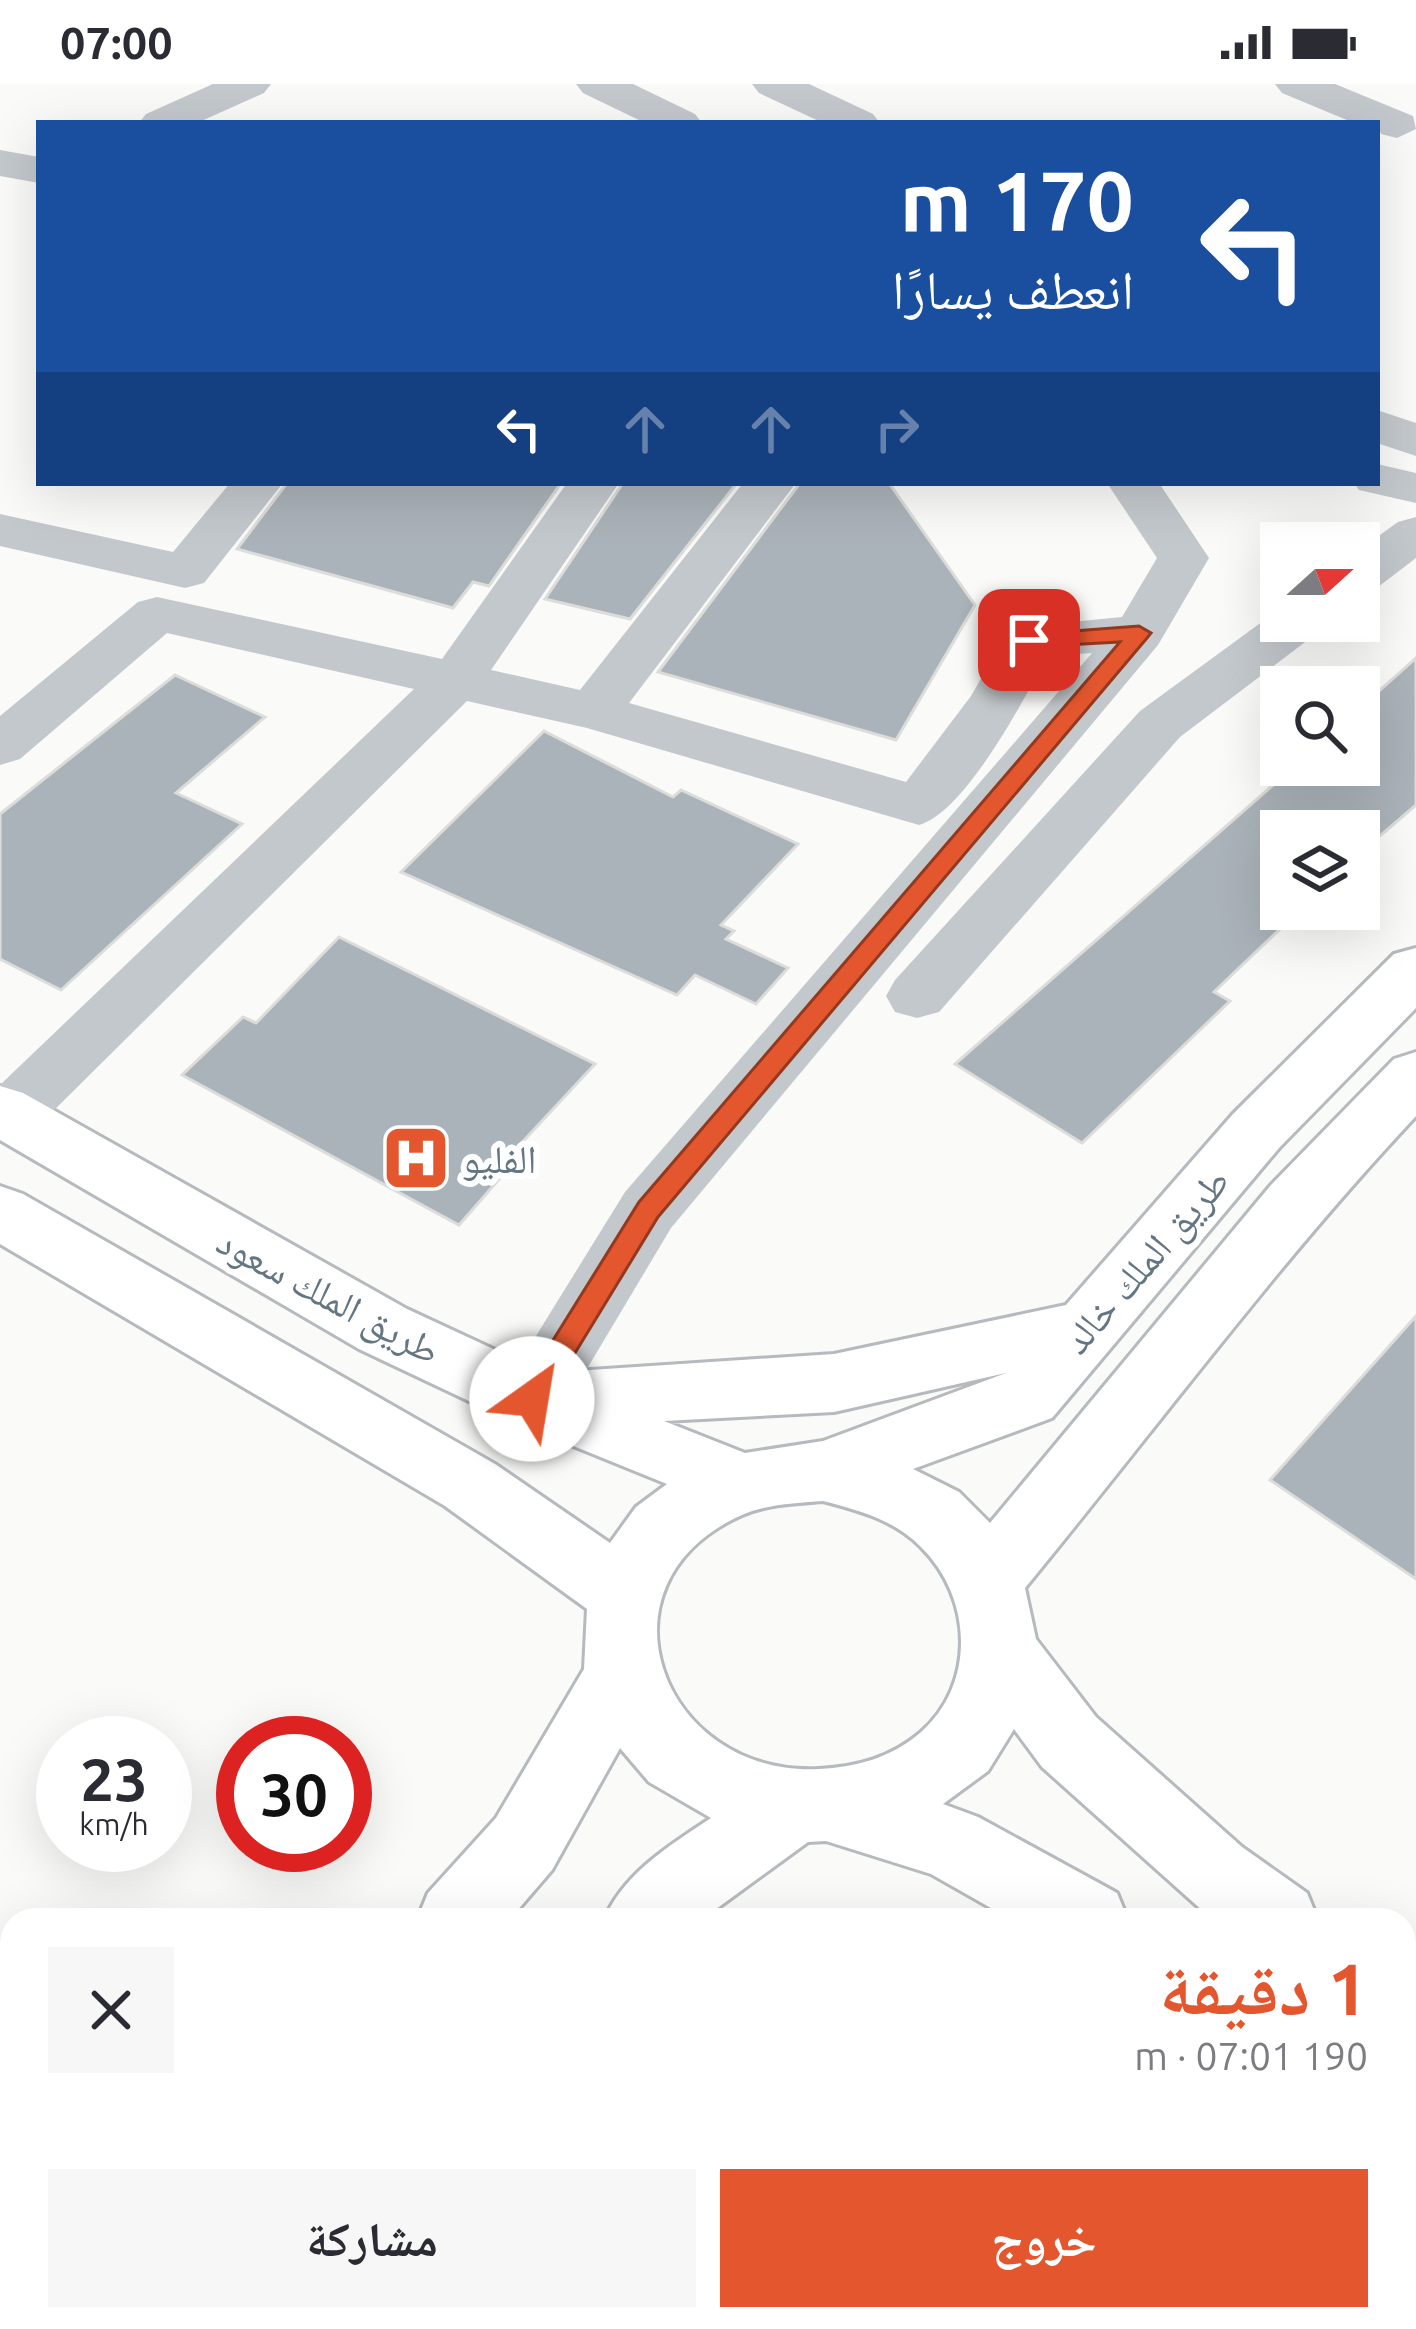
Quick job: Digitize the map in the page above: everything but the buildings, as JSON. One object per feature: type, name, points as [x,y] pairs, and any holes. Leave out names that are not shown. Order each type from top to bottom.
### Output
[{"type":"main road","name":"طريق الملك خالد","points":[[823,1471],[1027,1397],[1256,1131],[1416,970]]},
{"type":"main road","name":"طريق الملك خالد","points":[[987,1580],[1294,1203],[1416,1076]]},
{"type":"main road","name":"طريق الملك سعود","points":[[5,1113],[383,1329],[532,1399],[737,1481]]},
{"type":"main road","points":[[0,1212],[470,1485],[623,1593]]},
{"type":"main road","points":[[532,1399],[834,1383],[1086,1328]]},
{"type":"main road","points":[[1027,1397],[1018,1426],[1032,1452],[1056,1463],[1093,1455]]},
{"type":"main road","points":[[1066,1908],[950,1843],[732,1794],[681,1764],[644,1722],[622,1673],[623,1593],[647,1544],[686,1506],[737,1481],[823,1471],[890,1488],[947,1526],[987,1580],[1002,1654],[1069,1742],[1214,1873],[1262,1908]]},
{"type":"main road","points":[[657,1908],[692,1876],[814,1809],[899,1792],[952,1757],[987,1709],[1002,1654]]},
{"type":"main road","points":[[468,1908],[524,1844],[622,1673]]},
{"type":"street","points":[[168,120],[249,84]]},
{"type":"street","points":[[598,84],[674,120]]},
{"type":"street","points":[[774,84],[852,120]]},
{"type":"street","points":[[1297,84],[1396,124]]},
{"type":"street","points":[[0,133],[36,139]]},
{"type":"street","points":[[0,163],[36,169]]},
{"type":"street","points":[[1380,425],[1416,442]]},
{"type":"street","points":[[1380,480],[1416,488]]},
{"type":"street","points":[[0,530],[185,572],[255,486]]},
{"type":"street","points":[[5,1113],[455,681],[591,486]]},
{"type":"street","points":[[593,710],[768,486]]},
{"type":"street","points":[[532,1399],[648,1210],[1139,633],[1183,558],[1135,486]]},
{"type":"street","points":[[1380,559],[1416,532]]},
{"type":"street","points":[[0,746],[158,614],[593,710],[920,805],[994,704],[1029,640],[1139,633]]},
{"type":"street","points":[[917,996],[1160,724],[1270,642]]},
{"type":"place","name":"الفليو","points":[[416,1158]]},
{"type":"route","points":[[532,1399],[648,1210],[1139,633],[1029,640]]}]
